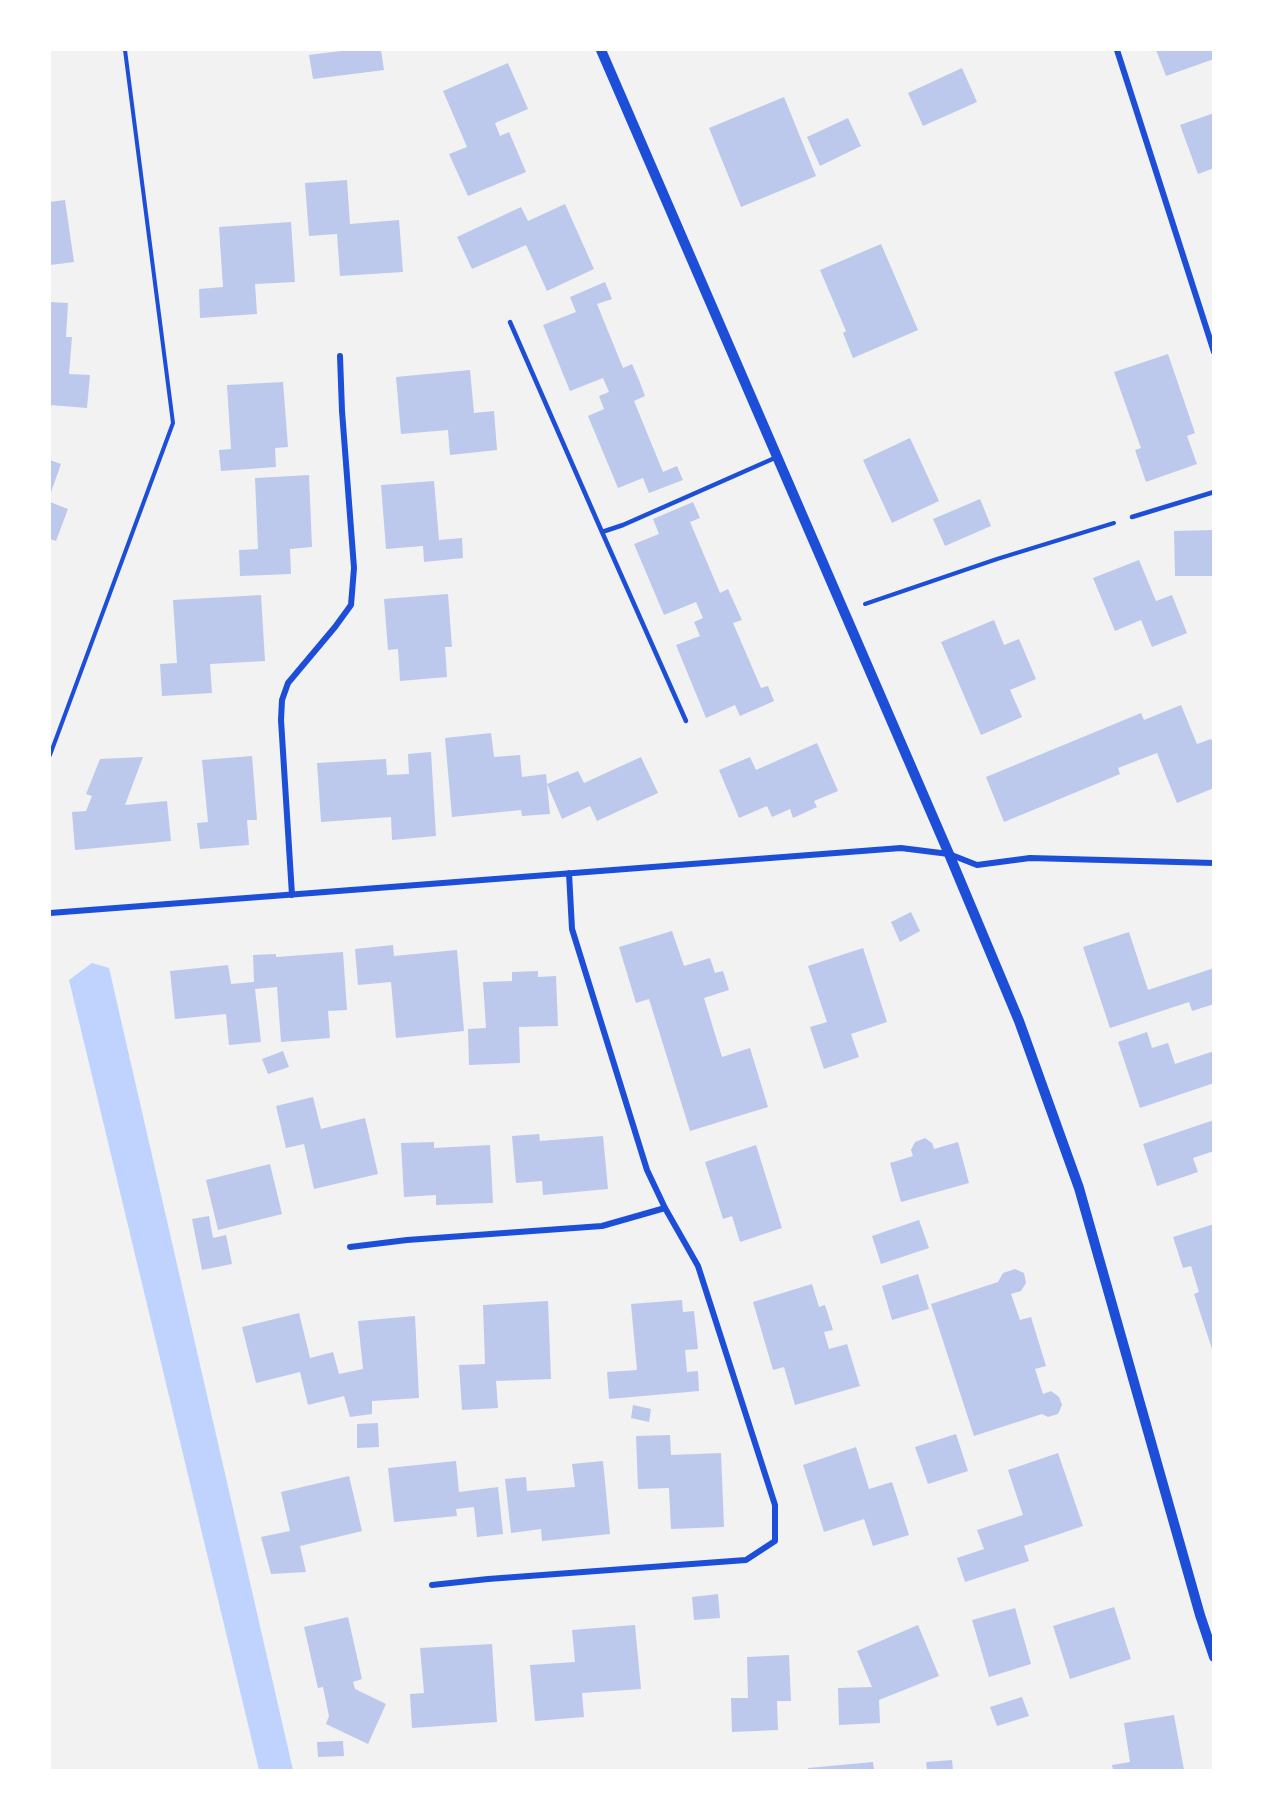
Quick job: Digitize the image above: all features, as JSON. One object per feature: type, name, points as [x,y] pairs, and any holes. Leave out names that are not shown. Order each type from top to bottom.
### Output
[{"type":"street","points":[[601,50],[1019,1021],[1079,1188],[1196,1604],[1214,1657]]},
{"type":"street","points":[[1117,50],[1214,352]]},
{"type":"street","points":[[292,895],[281,720],[282,700],[288,683],[335,627],[351,604],[354,568],[340,356]]},
{"type":"street","points":[[50,913],[901,848],[949,854],[977,866],[1030,858],[1214,863]]},
{"type":"street","points":[[432,1585],[746,1560],[776,1541],[775,1505],[698,1266],[665,1208],[647,1170],[572,928],[568,873]]},
{"type":"street","points":[[350,1247],[407,1240],[602,1226],[665,1208]]},
{"type":"lane","points":[[510,322],[686,721]]},
{"type":"lane","points":[[602,532],[623,525],[777,457]]},
{"type":"lane","points":[[1132,517],[1214,492]]},
{"type":"path","points":[[50,755],[173,423],[125,50]]},
{"type":"path","points":[[844,613],[887,595],[1132,517]]},
{"type":"water","points":[[92,963],[109,968],[293,1770],[259,1770],[69,980]]},
{"type":"building","points":[[349,50],[381,50],[384,70],[313,79],[309,55]]},
{"type":"building","points":[[1156,50],[1214,50],[1214,59],[1166,76]]},
{"type":"building","points":[[508,63],[528,109],[495,123],[500,136],[509,132],[526,172],[468,196],[449,154],[467,147],[443,91]]},
{"type":"building","points":[[962,68],[977,102],[923,126],[908,93]]},
{"type":"building","points":[[784,97],[816,176],[741,207],[709,128]]},
{"type":"building","points":[[1214,113],[1214,168],[1198,174],[1180,125]]},
{"type":"building","points":[[848,118],[861,146],[820,166],[807,137]]},
{"type":"building","points":[[347,180],[350,224],[399,220],[403,272],[340,276],[337,234],[309,236],[305,183]]},
{"type":"building","points":[[65,200],[74,262],[50,265],[50,202]]},
{"type":"building","points":[[565,204],[594,269],[547,291],[526,245],[472,269],[457,237],[521,207],[528,221]]},
{"type":"building","points":[[291,222],[295,282],[255,284],[257,314],[200,318],[199,289],[223,287],[219,227]]},
{"type":"building","points":[[881,244],[918,330],[853,358],[843,333],[846,331],[820,270]]},
{"type":"building","points":[[605,282],[612,299],[597,304],[623,368],[632,364],[639,380],[645,396],[634,401],[663,472],[677,466],[683,480],[649,493],[643,478],[618,488],[588,416],[604,409],[599,396],[609,392],[603,378],[570,391],[543,325],[576,312],[570,297]]},
{"type":"building","points":[[50,302],[68,303],[66,337],[72,337],[69,374],[90,375],[87,408],[50,405]]},
{"type":"building","points":[[1168,354],[1195,433],[1187,436],[1197,464],[1146,482],[1135,450],[1141,448],[1114,372]]},
{"type":"building","points":[[470,370],[474,413],[494,411],[497,450],[450,455],[448,430],[401,434],[396,377]]},
{"type":"building","points":[[283,382],[288,447],[275,448],[276,467],[221,471],[219,450],[231,449],[227,385]]},
{"type":"building","points":[[910,438],[939,501],[892,523],[863,460]]},
{"type":"building","points":[[50,460],[61,464],[50,495]]},
{"type":"building","points":[[309,475],[312,547],[290,549],[291,574],[240,576],[239,550],[258,549],[255,478]]},
{"type":"building","points":[[434,481],[439,540],[462,538],[463,558],[424,562],[423,546],[386,549],[381,485]]},
{"type":"building","points":[[980,499],[991,526],[945,546],[933,519]]},
{"type":"building","points":[[50,502],[68,509],[56,541],[50,539]]},
{"type":"building","points":[[693,502],[700,518],[690,522],[720,593],[728,589],[742,620],[733,623],[761,688],[768,686],[774,701],[740,716],[735,705],[706,718],[676,645],[700,636],[694,622],[703,618],[696,602],[664,615],[634,544],[659,534],[653,519]]},
{"type":"building","points":[[1214,530],[1214,576],[1175,576],[1174,531]]},
{"type":"building","points":[[1139,560],[1156,601],[1172,595],[1187,633],[1152,647],[1141,620],[1115,631],[1093,578]]},
{"type":"building","points":[[448,594],[452,647],[445,647],[447,677],[400,681],[398,649],[388,650],[384,599]]},
{"type":"building","points":[[261,595],[265,661],[210,664],[212,693],[162,696],[160,664],[177,663],[173,600]]},
{"type":"building","points":[[994,620],[1004,645],[1019,639],[1036,679],[1010,690],[1022,717],[981,735],[941,642]]},
{"type":"building","points":[[1181,705],[1197,744],[1211,739],[1214,744],[1214,788],[1177,803],[1157,753],[1118,768],[1120,774],[1004,822],[986,777],[1141,713],[1144,720]]},
{"type":"building","points":[[491,733],[494,757],[520,755],[522,777],[546,774],[550,814],[522,816],[521,810],[452,817],[445,738]]},
{"type":"building","points":[[817,743],[838,791],[814,801],[817,807],[793,818],[790,809],[772,817],[767,806],[739,818],[719,770],[750,757],[756,770]]},
{"type":"building","points":[[431,752],[436,836],[392,840],[391,817],[321,822],[317,763],[386,759],[387,775],[409,774],[408,754]]},
{"type":"building","points":[[252,756],[257,820],[247,820],[249,845],[200,849],[197,823],[208,822],[202,760]]},
{"type":"building","points":[[143,757],[125,805],[167,801],[171,841],[75,850],[72,812],[86,811],[92,796],[86,794],[100,759]]},
{"type":"building","points":[[641,757],[658,793],[597,821],[590,806],[562,819],[547,784],[578,771],[584,783]]},
{"type":"building","points":[[911,912],[920,931],[900,942],[891,922]]},
{"type":"building","points":[[672,931],[684,966],[710,958],[715,973],[723,971],[729,990],[704,998],[722,1057],[750,1048],[768,1107],[690,1131],[649,999],[636,1003],[619,947]]},
{"type":"building","points":[[1129,932],[1148,990],[1214,968],[1214,1004],[1192,1011],[1189,1002],[1110,1028],[1083,947]]},
{"type":"building","points":[[393,945],[394,956],[457,950],[464,1031],[396,1038],[391,982],[358,985],[355,949]]},
{"type":"building","points":[[863,948],[887,1022],[851,1034],[859,1057],[824,1069],[810,1027],[827,1022],[808,966]]},
{"type":"building","points":[[343,952],[347,1010],[328,1011],[330,1038],[281,1042],[277,987],[255,989],[261,1042],[229,1045],[226,1014],[175,1019],[170,971],[228,965],[231,984],[254,982],[253,955],[276,954],[276,957]]},
{"type":"building","points":[[538,971],[538,977],[556,976],[558,1026],[519,1027],[520,1063],[469,1065],[468,1029],[486,1028],[483,982],[512,981],[512,972]]},
{"type":"building","points":[[1147,1032],[1152,1048],[1168,1043],[1175,1064],[1214,1051],[1214,1083],[1140,1108],[1118,1042]]},
{"type":"building","points":[[283,1051],[289,1067],[268,1074],[262,1059]]},
{"type":"building","points":[[313,1097],[321,1129],[365,1118],[378,1174],[314,1189],[304,1144],[286,1148],[276,1106]]},
{"type":"building","points":[[1214,1120],[1214,1151],[1193,1158],[1198,1172],[1157,1186],[1143,1144]]},
{"type":"building","points":[[539,1134],[540,1141],[603,1136],[608,1189],[543,1195],[542,1181],[516,1183],[512,1136]]},
{"type":"building","points":[[925,1138],[932,1143],[934,1149],[958,1142],[969,1183],[901,1202],[890,1163],[913,1156],[911,1150],[915,1142]]},
{"type":"building","points":[[434,1142],[434,1148],[490,1145],[493,1203],[436,1205],[436,1195],[404,1197],[401,1143]]},
{"type":"building","points":[[756,1145],[782,1228],[740,1242],[732,1216],[723,1219],[705,1162]]},
{"type":"building","points":[[270,1164],[282,1214],[218,1230],[206,1180]]},
{"type":"building","points":[[209,1216],[213,1238],[226,1235],[232,1264],[202,1270],[192,1219]]},
{"type":"building","points":[[919,1220],[929,1248],[881,1264],[872,1236]]},
{"type":"building","points":[[1214,1224],[1213,1352],[1194,1294],[1199,1292],[1191,1266],[1183,1268],[1173,1237]]},
{"type":"building","points":[[1015,1269],[1024,1273],[1026,1283],[1021,1291],[1011,1294],[1020,1320],[1031,1317],[1046,1366],[1035,1369],[1043,1394],[1051,1391],[1059,1397],[1062,1405],[1058,1414],[1048,1417],[1042,1414],[974,1436],[931,1304],[998,1282],[1003,1273]]},
{"type":"building","points":[[918,1274],[929,1309],[892,1320],[882,1286]]},
{"type":"building","points":[[812,1284],[819,1307],[825,1305],[833,1330],[824,1332],[829,1349],[847,1344],[860,1386],[795,1405],[784,1367],[773,1370],[753,1302]]},
{"type":"building","points":[[682,1300],[683,1312],[694,1311],[698,1349],[685,1350],[687,1372],[698,1371],[699,1391],[609,1399],[607,1372],[637,1370],[631,1304]]},
{"type":"building","points":[[548,1301],[551,1379],[496,1381],[498,1408],[462,1410],[459,1365],[485,1364],[483,1305]]},
{"type":"building","points":[[299,1313],[310,1358],[333,1352],[339,1374],[363,1369],[358,1321],[415,1316],[419,1398],[372,1401],[372,1414],[350,1417],[344,1396],[308,1405],[300,1372],[256,1383],[242,1327]]},
{"type":"building","points":[[633,1405],[651,1409],[649,1422],[631,1418]]},
{"type":"building","points":[[378,1423],[379,1447],[357,1448],[357,1424]]},
{"type":"building","points":[[956,1434],[968,1471],[928,1484],[915,1447]]},
{"type":"building","points":[[670,1435],[671,1455],[721,1453],[724,1527],[671,1529],[669,1488],[638,1489],[636,1436]]},
{"type":"building","points":[[856,1447],[869,1489],[892,1482],[909,1535],[873,1546],[864,1519],[824,1532],[803,1465]]},
{"type":"building","points":[[1058,1453],[1083,1526],[1024,1546],[1029,1561],[965,1582],[957,1558],[984,1549],[977,1530],[1023,1515],[1008,1470]]},
{"type":"building","points":[[456,1461],[459,1492],[498,1487],[503,1534],[477,1537],[474,1507],[456,1509],[457,1516],[394,1522],[388,1468]]},
{"type":"building","points":[[603,1461],[610,1534],[542,1541],[541,1529],[511,1533],[505,1479],[526,1477],[527,1491],[575,1487],[572,1464]]},
{"type":"building","points":[[349,1476],[362,1531],[300,1546],[306,1572],[271,1574],[261,1537],[290,1531],[281,1492]]},
{"type":"building","points":[[718,1594],[720,1618],[694,1620],[692,1597]]},
{"type":"building","points":[[1114,1607],[1131,1659],[1070,1679],[1053,1626]]},
{"type":"building","points":[[1015,1608],[1031,1664],[989,1677],[972,1620]]},
{"type":"building","points":[[348,1617],[362,1679],[353,1682],[355,1689],[386,1704],[368,1744],[326,1724],[329,1716],[323,1687],[318,1688],[304,1627]]},
{"type":"building","points":[[635,1625],[641,1689],[582,1693],[584,1717],[535,1721],[530,1665],[575,1662],[572,1630]]},
{"type":"building","points":[[918,1625],[939,1676],[879,1700],[880,1723],[839,1725],[838,1688],[872,1687],[857,1651]]},
{"type":"building","points":[[492,1644],[497,1722],[412,1728],[410,1694],[424,1693],[420,1648]]},
{"type":"building","points":[[789,1655],[791,1701],[777,1701],[778,1730],[732,1732],[731,1698],[748,1698],[747,1657]]},
{"type":"building","points":[[1022,1697],[1029,1716],[997,1726],[990,1707]]},
{"type":"building","points":[[1174,1715],[1184,1770],[1113,1770],[1112,1765],[1130,1762],[1124,1723]]},
{"type":"building","points":[[343,1741],[344,1756],[318,1757],[317,1742]]},
{"type":"building","points":[[952,1760],[953,1770],[927,1770],[926,1762]]},
{"type":"building","points":[[873,1762],[874,1770],[808,1770],[808,1768]]}]
